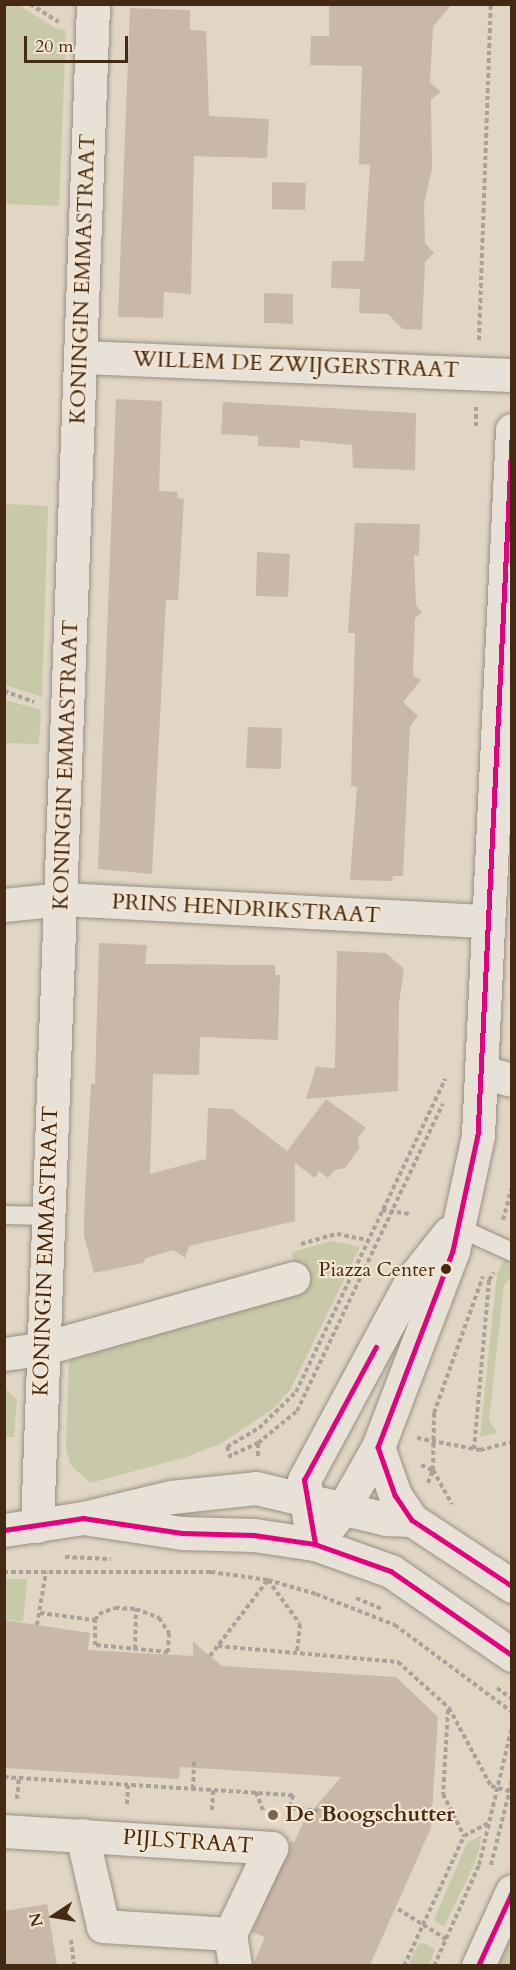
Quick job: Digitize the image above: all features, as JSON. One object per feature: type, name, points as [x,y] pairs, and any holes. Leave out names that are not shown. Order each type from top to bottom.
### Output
[{"type":"street","name":"KONINGIN EMMASTRAAT","points":[[37,1526],[41,1349],[62,899],[93,4]]},
{"type":"street","name":"WILLEM DE ZWIJGERSTRAAT","points":[[81,357],[478,371],[512,375]]},
{"type":"street","points":[[315,1544],[344,1507],[378,1447],[453,1251],[456,1226],[478,1135],[474,1075],[487,921],[512,430]]},
{"type":"street","name":"PRINS HENDRIKSTRAAT","points":[[4,905],[62,899],[487,921]]},
{"type":"street","points":[[315,1544],[305,1498],[304,1480],[411,1281],[456,1226]]},
{"type":"street","points":[[4,1354],[41,1349],[293,1278]]},
{"type":"street","points":[[378,1447],[387,1478],[412,1520],[512,1586]]},
{"type":"street","points":[[4,1530],[83,1518],[171,1497],[245,1489],[305,1498],[386,1519],[412,1520]]},
{"type":"street","points":[[83,1518],[182,1533],[230,1534],[315,1544],[391,1571],[512,1654]]},
{"type":"street","name":"PIJLSTRAAT","points":[[4,1831],[82,1835],[270,1848],[232,1950],[103,1926],[82,1835]]},
{"type":"street","points":[[478,1965],[512,1891]]},
{"type":"lane","points":[[4,1215],[47,1216]]},
{"type":"lane","points":[[456,1226],[504,1248]]},
{"type":"path","points":[[476,431],[491,4]]},
{"type":"path","points":[[245,1489],[227,1447],[259,1428],[296,1392],[382,1210],[474,1075]]},
{"type":"path","points":[[245,1489],[258,1443],[297,1412],[393,1214],[443,1104],[474,1075]]},
{"type":"path","points":[[433,1470],[434,1413],[504,1248],[512,1186]]},
{"type":"path","points":[[382,1210],[393,1214],[409,1214]]},
{"type":"path","points":[[293,1278],[286,1249],[337,1234],[368,1240]]},
{"type":"path","points":[[474,1449],[489,1280],[504,1248]]},
{"type":"path","points":[[229,1575],[230,1534]]},
{"type":"path","points":[[4,1572],[229,1575],[268,1581],[316,1594],[395,1625],[512,1712]]},
{"type":"path","points":[[37,1625],[46,1572]]},
{"type":"path","points":[[210,1656],[268,1581]]},
{"type":"path","points":[[268,1581],[300,1624],[297,1653]]},
{"type":"path","points":[[348,1594],[386,1612]]},
{"type":"path","points":[[135,1649],[136,1609]]},
{"type":"path","points":[[136,1609],[159,1617],[169,1633],[168,1652],[94,1645],[95,1620],[106,1610],[136,1609]]},
{"type":"path","points":[[40,1613],[95,1620]]},
{"type":"path","points":[[396,1617],[406,1623]]},
{"type":"path","points":[[218,1646],[398,1662],[448,1708],[491,1786],[512,1792]]},
{"type":"path","points":[[495,1686],[512,1699]]},
{"type":"path","points":[[448,1708],[443,1794],[464,1836]]},
{"type":"path","points":[[434,1965],[479,1865],[512,1726]]},
{"type":"path","points":[[193,1789],[194,1760]]},
{"type":"path","points":[[4,1777],[293,1795],[292,1808],[270,1848]]},
{"type":"path","points":[[292,1808],[320,1811]]},
{"type":"path","points":[[404,1965],[464,1836],[489,1823]]},
{"type":"path","points":[[398,1909],[424,1922],[446,1939]]},
{"type":"green space","points":[[5,4],[19,5],[55,28],[66,31],[59,206],[5,204]]},
{"type":"green space","points":[[5,504],[48,506],[42,697],[5,685]]},
{"type":"green space","points":[[5,700],[41,710],[39,744],[5,743]]},
{"type":"green space","points":[[332,1241],[360,1247],[290,1390],[273,1409],[220,1444],[186,1457],[90,1483],[70,1464],[66,1448],[69,1361],[77,1355],[299,1290],[292,1252]]},
{"type":"green space","points":[[505,1259],[511,1262],[511,1277],[504,1285],[489,1420],[497,1433],[480,1437],[497,1274]]},
{"type":"green space","points":[[5,1389],[17,1399],[14,1437],[5,1437]]},
{"type":"green space","points":[[5,1579],[27,1579],[23,1622],[5,1619]]},
{"type":"green space","points":[[482,1835],[476,1860],[444,1927],[434,1920],[467,1843]]},
{"type":"green space","points":[[511,1929],[511,1965],[496,1965]]},
{"type":"green space","points":[[423,1943],[435,1949],[429,1965],[408,1965],[418,1944]]},
{"type":"building","points":[[329,4],[452,4],[433,27],[430,82],[441,92],[431,99],[432,169],[424,204],[425,243],[434,253],[425,262],[422,330],[403,329],[388,314],[359,313],[360,289],[331,288],[332,261],[364,261],[370,165],[359,164],[362,66],[310,65],[311,36],[329,36]]},
{"type":"building","points":[[130,8],[190,10],[190,30],[206,31],[209,116],[269,119],[267,158],[194,156],[191,294],[164,292],[163,318],[118,317]]},
{"type":"building","points":[[272,182],[306,183],[305,210],[272,209]]},
{"type":"building","points":[[264,293],[293,294],[293,324],[264,323]]},
{"type":"building","points":[[116,399],[162,401],[159,491],[178,492],[177,498],[184,499],[178,600],[166,600],[152,874],[98,869]]},
{"type":"building","points":[[223,402],[416,413],[415,470],[353,468],[352,445],[300,440],[300,448],[258,446],[258,436],[221,434]]},
{"type":"building","points":[[355,523],[420,524],[419,556],[414,555],[416,605],[422,613],[415,618],[413,676],[421,680],[403,702],[418,716],[410,726],[403,876],[393,876],[392,881],[350,880],[357,787],[351,786],[355,633],[348,633]]},
{"type":"building","points":[[257,552],[290,554],[288,597],[256,596]]},
{"type":"building","points":[[248,727],[282,728],[281,769],[246,768]]},
{"type":"building","points":[[99,943],[147,945],[145,964],[275,965],[275,975],[280,975],[278,1040],[200,1037],[199,1075],[153,1074],[150,1174],[206,1159],[208,1108],[232,1109],[287,1151],[326,1099],[366,1128],[358,1138],[359,1149],[345,1168],[335,1170],[328,1178],[319,1171],[315,1178],[295,1163],[295,1221],[189,1246],[185,1258],[174,1250],[146,1258],[143,1263],[94,1273],[84,1236],[84,1213],[91,1083],[95,1084]]},
{"type":"building","points":[[337,951],[386,953],[404,969],[399,1003],[398,1091],[306,1099],[316,1067],[335,1068]]},
{"type":"building","points":[[4,1620],[90,1633],[88,1650],[193,1656],[193,1642],[222,1666],[396,1677],[438,1717],[431,1828],[370,1965],[253,1965],[265,1937],[252,1932],[291,1841],[294,1842],[305,1819],[341,1777],[180,1767],[179,1779],[4,1768]]},
{"type":"building","points":[[47,1904],[57,1965],[4,1965],[4,1911]]},
{"type":"transit line","points":[[512,440],[478,1135],[453,1251],[378,1447],[395,1495],[412,1520],[512,1586]]},
{"type":"transit line","points":[[315,1544],[304,1480],[376,1347]]},
{"type":"transit line","points":[[4,1530],[83,1518],[182,1533],[254,1535],[315,1544],[391,1571],[512,1655]]},
{"type":"transit line","points":[[478,1966],[512,1892]]},
{"type":"place","name":"Piazza Center","points":[[446,1269]]},
{"type":"place","name":"De Boogschutter","points":[[273,1815]]}]
